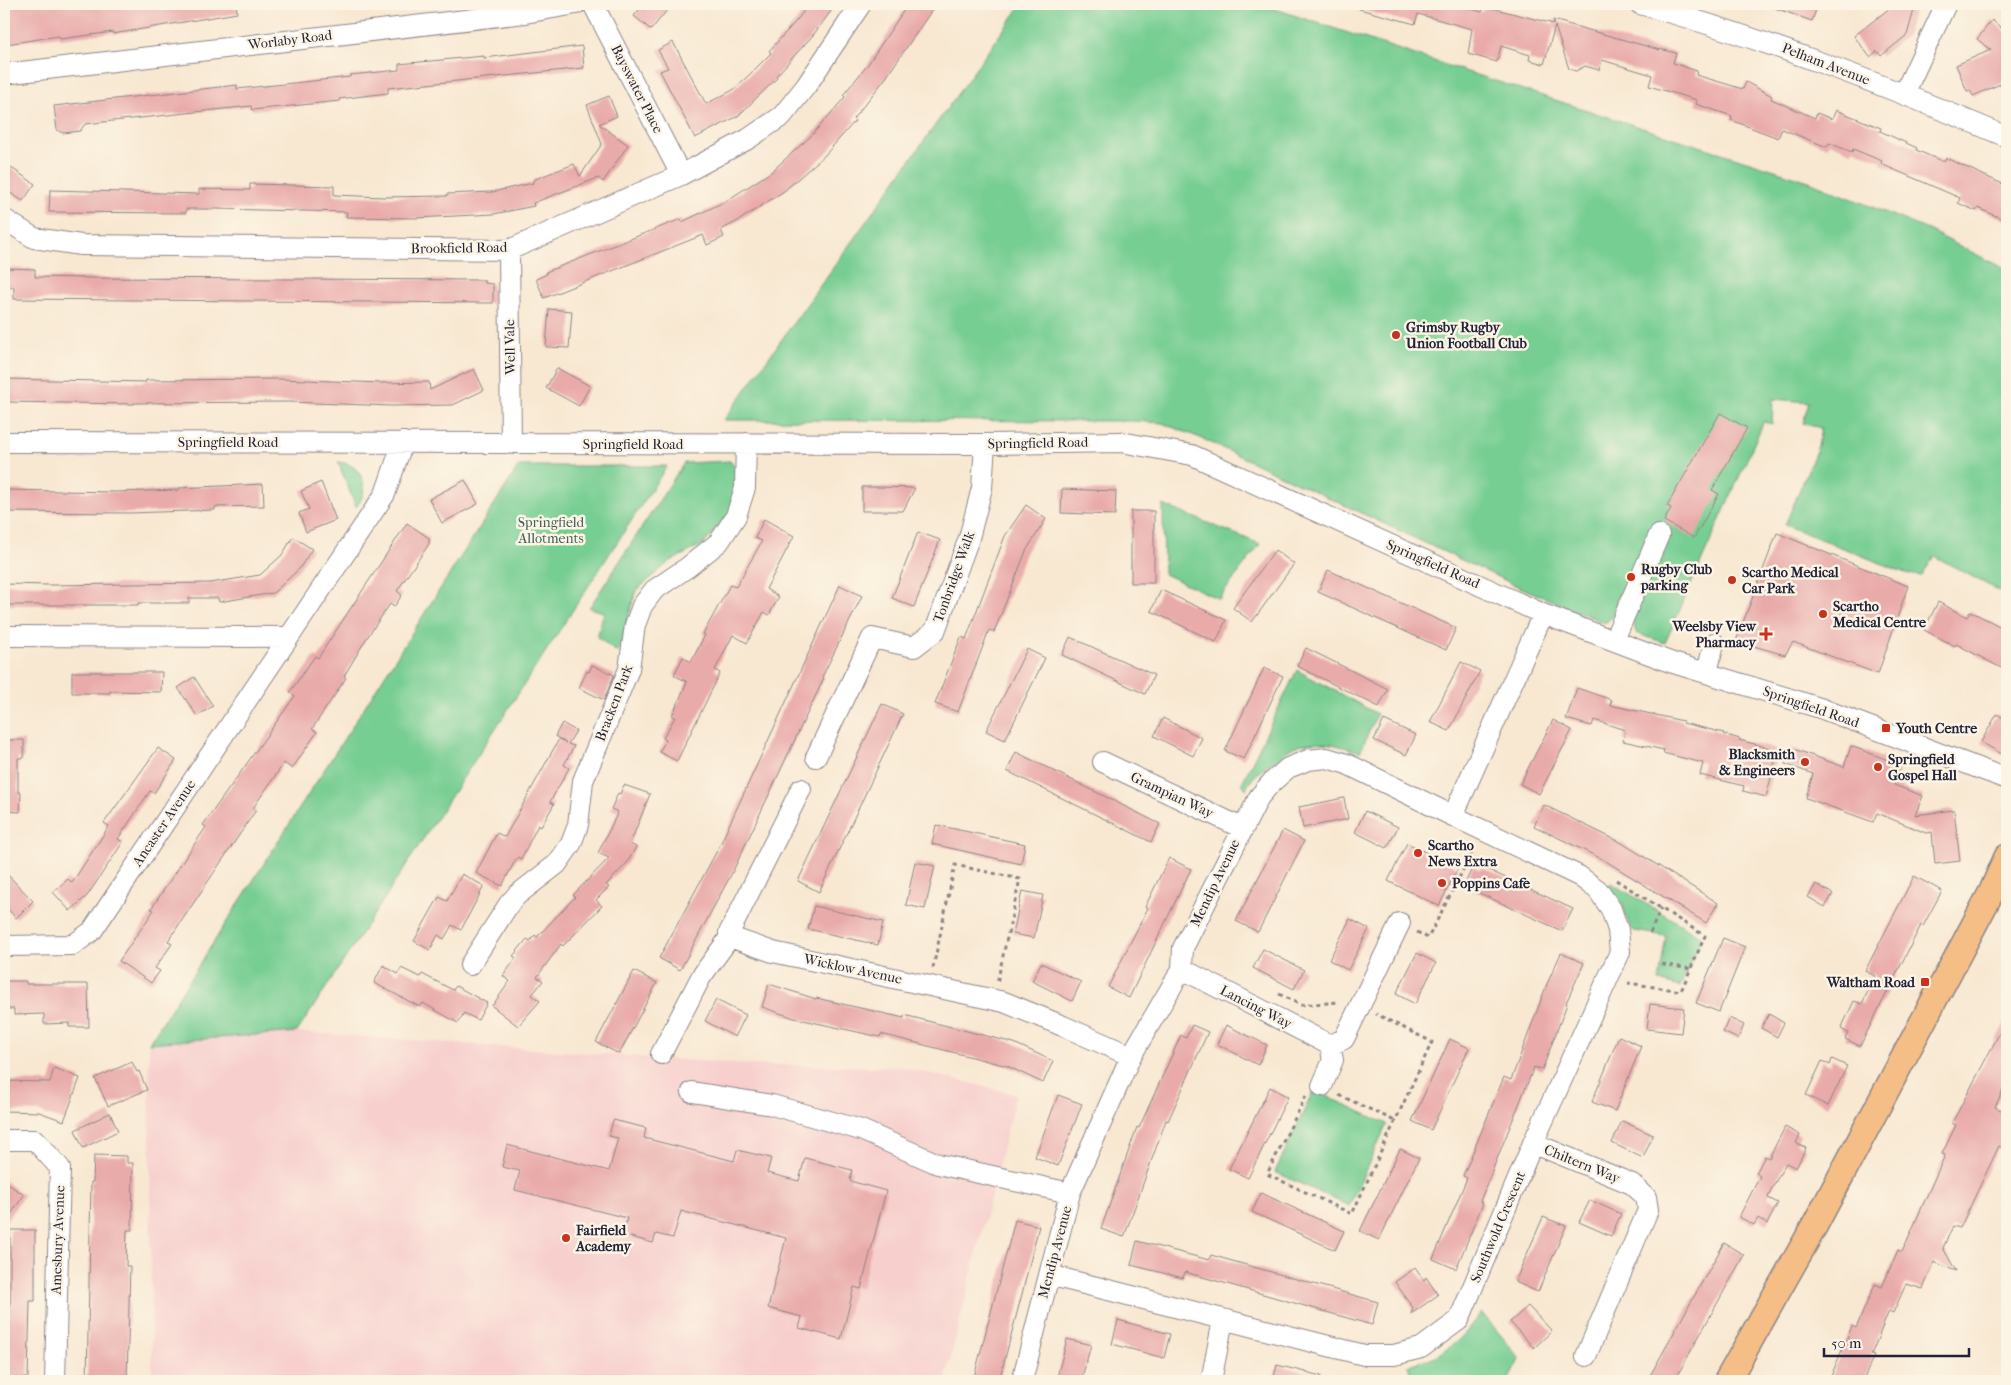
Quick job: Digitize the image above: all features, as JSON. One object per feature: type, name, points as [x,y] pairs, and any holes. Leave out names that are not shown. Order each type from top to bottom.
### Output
[{"type":"main road","points":[[1727,1381],[1820,1217],[1992,891],[2007,857]]},
{"type":"street","name":"Worlaby Road","points":[[4,74],[525,13],[576,4]]},
{"type":"street","name":"Bayswater Place","points":[[593,4],[681,175]]},
{"type":"street","name":"Brookfield Road","points":[[4,219],[34,238],[81,245],[509,250],[681,175],[748,139],[782,116],[806,86],[861,4]]},
{"type":"street","name":"Pelham Avenue","points":[[1640,4],[1779,46],[1904,94],[2007,137]]},
{"type":"street","points":[[1904,94],[1946,4]]},
{"type":"street","name":"Well Vale","points":[[509,250],[511,444]]},
{"type":"street","name":"Springfield Road","points":[[4,442],[403,442],[511,444],[985,444],[1121,442],[1192,455],[1543,614],[1707,673],[1820,708],[2007,779]]},
{"type":"street","name":"Ancaster Avenue","points":[[4,946],[73,945],[92,931],[385,494],[403,442]]},
{"type":"street","name":"Bracken Park","points":[[470,965],[509,904],[517,895],[557,864],[571,844],[578,825],[583,780],[629,669],[635,625],[642,606],[654,590],[688,567],[719,542],[736,516],[745,488],[746,443]]},
{"type":"street","name":"Tonbridge Walk","points":[[816,757],[872,638],[914,647],[935,631],[969,538],[982,488],[985,444]]},
{"type":"street","points":[[1614,640],[1659,535]]},
{"type":"street","points":[[1453,816],[1543,614]]},
{"type":"street","points":[[4,636],[288,638]]},
{"type":"street","points":[[1707,673],[1714,643]]},
{"type":"street","name":"Mendip Avenue","points":[[1022,1381],[1070,1193],[1130,1056],[1182,969],[1184,948],[1259,797],[1271,782],[1288,768],[1308,760],[1327,758],[1346,764],[1453,816]]},
{"type":"street","name":"Grampian Way","points":[[1103,762],[1242,828]]},
{"type":"street","points":[[661,1054],[701,977],[730,937],[729,933],[801,789]]},
{"type":"street","name":"Southwold Crescent","points":[[1049,1275],[1364,1355],[1394,1355],[1421,1348],[1459,1320],[1533,1143],[1620,952],[1618,930],[1611,909],[1598,890],[1579,876],[1453,816]]},
{"type":"street","points":[[1322,1086],[1333,1060],[1330,1045],[1344,1039],[1400,924]]},
{"type":"street","name":"Wicklow Avenue","points":[[730,937],[773,952],[1004,1002],[1130,1056]]},
{"type":"street","name":"Lancing Way","points":[[1182,969],[1330,1045]]},
{"type":"street","points":[[692,1092],[772,1105],[861,1130],[938,1164],[1070,1193]]},
{"type":"street","name":"Amesbury Avenue","points":[[4,1140],[35,1140],[60,1168],[55,1381]]},
{"type":"street","name":"Chiltern Way","points":[[1533,1143],[1632,1184],[1646,1197],[1648,1210],[1586,1356]]},
{"type":"street","points":[[1210,1381],[1223,1320]]},
{"type":"path","points":[[1400,924],[1428,938],[1483,830]]},
{"type":"path","points":[[929,986],[955,865],[1020,879],[994,1000]]},
{"type":"path","points":[[1598,890],[1608,875],[1705,936],[1681,991],[1619,982],[1608,978]]},
{"type":"path","points":[[1650,933],[1661,908]]},
{"type":"path","points":[[1662,964],[1691,969]]},
{"type":"shaded area","name":"Fairfield Academy","points":[[297,1032],[755,1065],[901,1067],[1016,1094],[945,1381],[152,1381],[149,1043]]},
{"type":"green space","name":"Grimsby Rugby Union Football Club","points":[[1022,4],[1260,4],[1809,181],[1928,230],[2007,270],[2007,577],[1999,591],[1934,556],[1922,576],[1908,574],[1785,525],[1818,446],[1821,428],[1803,423],[1809,402],[1773,399],[1772,424],[1764,421],[1665,643],[1636,633],[1632,616],[1620,610],[1605,623],[1517,586],[1203,439],[1162,423],[1133,421],[724,420]]},
{"type":"green space","points":[[730,461],[739,472],[732,511],[704,544],[669,562],[636,591],[618,653],[597,637],[604,612],[589,608],[684,463]]},
{"type":"green space","points":[[338,462],[346,463],[353,467],[362,478],[364,485],[363,493],[356,507]]},
{"type":"green space","name":"Springfield Allotments","points":[[519,466],[667,466],[297,1032],[149,1043]]},
{"type":"green space","points":[[1163,505],[1260,544],[1219,599],[1164,574]]},
{"type":"green space","points":[[1297,670],[1377,714],[1360,752],[1326,743],[1300,745],[1292,748],[1263,769],[1251,780],[1246,789],[1242,783]]},
{"type":"green space","points":[[1611,883],[1702,937],[1680,987],[1659,981],[1666,936],[1634,931],[1629,925],[1622,903],[1608,886]]},
{"type":"green space","points":[[1314,1090],[1387,1124],[1349,1206],[1275,1172]]},
{"type":"green space","points":[[1481,1312],[1520,1358],[1508,1381],[1413,1381],[1408,1365],[1431,1358],[1450,1347],[1459,1340]]},
{"type":"building","points":[[20,4],[236,4],[237,13],[113,34],[113,32],[60,39],[59,36],[6,44],[4,6]]},
{"type":"building","points":[[644,4],[672,4],[651,30],[634,16]]},
{"type":"building","points":[[809,4],[836,4],[814,34],[776,76],[777,78],[738,116],[695,138],[660,71],[668,68],[658,50],[673,42],[706,104],[733,90],[749,75],[771,53],[769,51]]},
{"type":"building","points":[[908,4],[936,4],[885,79],[853,119],[855,121],[825,155],[784,191],[721,230],[724,237],[707,245],[703,235],[544,298],[536,279],[547,274],[546,272],[681,219],[682,222],[726,201],[771,172],[812,135],[845,97],[843,95],[866,67]]},
{"type":"building","points":[[1360,4],[1454,4],[1482,12],[1484,6],[1554,24],[1553,20],[1676,53],[1673,63],[1697,71],[1696,75],[1743,89],[1746,82],[1772,96],[1771,99],[1815,118],[1817,113],[1832,119],[1836,110],[1881,128],[1880,131],[1917,148],[1916,150],[1944,162],[1946,158],[2007,186],[2007,221],[1978,208],[1976,211],[1958,203],[1960,198],[1881,164],[1882,161],[1853,149],[1852,152],[1829,143],[1827,147],[1782,129],[1778,138],[1731,120],[1732,116],[1696,104],[1697,100],[1649,86],[1652,75],[1602,60],[1599,70],[1585,66],[1576,71],[1569,69],[1555,26],[1544,64],[1529,60],[1530,55],[1501,46],[1497,62],[1468,54],[1472,29],[1418,14],[1415,24],[1359,9]]},
{"type":"building","points":[[1769,4],[1818,4],[1812,21],[1769,6]]},
{"type":"building","points":[[1895,4],[1908,4],[1907,8],[1914,10],[1907,35],[1881,56],[1877,51],[1870,57],[1854,36]]},
{"type":"building","points":[[1992,20],[2007,33],[2007,81],[1973,96],[1970,90],[1967,91],[1956,65],[1991,50],[1977,39]]},
{"type":"building","points":[[582,46],[584,68],[388,88],[388,93],[339,99],[340,101],[252,110],[251,106],[85,124],[80,131],[63,133],[57,130],[54,106],[237,85],[237,89],[350,77],[350,75],[399,70],[399,64],[484,56],[484,58]]},
{"type":"building","points":[[609,96],[617,116],[599,124],[628,145],[603,182],[598,178],[533,203],[534,206],[494,214],[416,218],[346,217],[347,212],[217,209],[186,209],[186,213],[49,212],[50,190],[199,194],[199,189],[250,190],[250,184],[334,186],[334,195],[383,197],[447,196],[447,194],[492,192],[533,183],[533,180],[574,164],[580,176],[602,144],[587,105]]},
{"type":"building","points":[[4,163],[35,184],[23,201],[4,189]]},
{"type":"building","points":[[4,268],[35,269],[35,277],[484,280],[484,283],[493,284],[493,303],[14,299],[14,287],[4,287]]},
{"type":"building","points":[[549,309],[572,311],[569,348],[546,347]]},
{"type":"building","points":[[557,368],[590,386],[579,406],[546,388]]},
{"type":"building","points":[[474,369],[484,390],[453,405],[392,406],[289,402],[134,404],[4,402],[4,379],[146,382],[146,380],[281,379],[381,383],[429,382],[430,390]]},
{"type":"building","points":[[1720,413],[1747,428],[1712,490],[1719,494],[1694,538],[1664,521],[1671,508],[1667,506]]},
{"type":"building","points":[[465,480],[478,504],[442,523],[429,499]]},
{"type":"building","points":[[321,482],[336,520],[306,532],[299,513],[309,509],[301,491]]},
{"type":"building","points":[[263,484],[264,506],[215,507],[215,510],[130,513],[4,512],[4,490],[115,492]]},
{"type":"building","points":[[862,487],[915,488],[903,511],[862,511]]},
{"type":"building","points":[[1062,489],[1116,491],[1115,515],[1061,513]]},
{"type":"building","points":[[1026,505],[1046,519],[1026,551],[994,632],[989,630],[958,712],[935,704],[961,637],[966,639],[1005,536]]},
{"type":"building","points":[[1131,511],[1154,511],[1154,583],[1131,583]]},
{"type":"building","points":[[764,519],[794,536],[766,589],[779,597],[769,615],[764,612],[747,643],[733,635],[715,670],[720,673],[677,761],[659,752],[666,740],[663,738],[675,717],[672,716],[687,682],[674,675],[683,657],[691,662],[705,635],[703,634],[730,585],[736,587],[762,541],[755,538]]},
{"type":"building","points":[[407,523],[429,538],[429,544],[397,591],[402,595],[394,607],[390,604],[366,639],[344,676],[346,678],[312,729],[317,732],[292,769],[284,763],[253,808],[256,810],[168,941],[172,944],[155,968],[160,971],[151,983],[119,961],[154,910],[151,909],[206,827],[203,825],[295,696],[290,692],[315,656],[318,658]]},
{"type":"building","points":[[918,532],[940,540],[914,607],[892,598]]},
{"type":"building","name":"Scartho Medical Centre","points":[[1777,533],[1908,586],[1878,674],[1793,642],[1785,655],[1736,641]]},
{"type":"building","points":[[293,537],[312,549],[299,569],[273,593],[219,602],[218,598],[189,598],[189,603],[138,603],[138,605],[4,605],[4,584],[210,583],[260,575],[282,555]]},
{"type":"building","points":[[1275,550],[1294,564],[1252,622],[1233,608]]},
{"type":"building","points":[[1328,570],[1456,628],[1446,650],[1318,592]]},
{"type":"building","points":[[840,585],[862,596],[822,677],[824,678],[733,871],[680,970],[659,958],[719,847]]},
{"type":"building","points":[[1161,590],[1226,620],[1216,642],[1151,611]]},
{"type":"building","points":[[1938,602],[1967,617],[1970,611],[2007,630],[2007,671],[1956,644],[1955,646],[1924,630]]},
{"type":"building","points":[[1070,637],[1154,675],[1145,694],[1062,655]]},
{"type":"building","points":[[1306,648],[1388,689],[1379,707],[1297,666]]},
{"type":"building","points":[[1027,649],[1045,658],[1005,740],[986,731]]},
{"type":"building","points":[[1461,662],[1480,671],[1449,731],[1430,722]]},
{"type":"building","points":[[592,665],[614,675],[604,700],[579,688]]},
{"type":"building","points":[[1264,668],[1283,676],[1244,759],[1225,751]]},
{"type":"building","points":[[72,672],[162,672],[161,692],[110,691],[110,693],[72,693]]},
{"type":"building","points":[[194,677],[213,706],[197,716],[178,688]]},
{"type":"building","points":[[1577,688],[1612,700],[1610,705],[1683,721],[1683,723],[1724,733],[1739,740],[1778,750],[1766,797],[1743,791],[1744,786],[1700,775],[1703,763],[1663,753],[1664,750],[1623,741],[1625,730],[1594,720],[1592,726],[1566,719]]},
{"type":"building","points":[[882,704],[903,714],[819,892],[798,881]]},
{"type":"building","points":[[1997,714],[2007,720],[2007,744],[2002,754],[1981,742]]},
{"type":"building","points":[[1163,718],[1202,738],[1193,756],[1154,736]]},
{"type":"building","points":[[1384,720],[1416,735],[1406,755],[1374,740]]},
{"type":"building","points":[[1553,720],[1572,730],[1539,794],[1520,784]]},
{"type":"building","points":[[562,723],[576,731],[568,744],[574,746],[564,765],[569,768],[550,802],[554,804],[541,827],[538,825],[521,859],[518,857],[516,859],[502,886],[476,873],[497,833],[505,837],[559,739],[566,743],[555,736]]},
{"type":"building","points":[[4,740],[24,740],[24,758],[18,758],[18,792],[21,792],[20,812],[4,811]]},
{"type":"building","points":[[1851,746],[1901,765],[1894,785],[1923,796],[1915,815],[1954,810],[1960,861],[1935,864],[1932,832],[1926,833],[1877,813],[1873,822],[1806,798],[1813,774],[1785,764],[1791,748],[1844,767]]},
{"type":"building","points":[[158,748],[176,760],[154,793],[150,791],[118,839],[123,842],[87,896],[70,911],[53,892],[68,879],[72,883],[109,826],[104,823]]},
{"type":"building","points":[[1016,752],[1160,824],[1151,842],[1007,771]]},
{"type":"building","points":[[624,785],[650,794],[630,844],[636,847],[627,863],[606,885],[609,887],[596,900],[602,906],[563,946],[561,944],[537,977],[543,981],[532,995],[540,1001],[518,1026],[492,1006],[510,981],[503,976],[516,958],[513,956],[527,939],[530,941],[535,935],[537,937],[575,897],[573,895],[609,858],[598,853],[618,812],[611,809]]},
{"type":"building","points":[[1344,798],[1348,819],[1303,828],[1299,807]]},
{"type":"building","points":[[1544,805],[1622,843],[1718,903],[1706,923],[1604,860],[1534,826]]},
{"type":"building","points":[[1365,811],[1398,827],[1387,848],[1355,832]]},
{"type":"building","points":[[936,825],[1025,844],[1021,864],[932,844]]},
{"type":"building","points":[[1283,830],[1304,841],[1258,932],[1236,921]]},
{"type":"building","points":[[1407,843],[1458,868],[1439,906],[1388,881]]},
{"type":"building","points":[[1169,858],[1191,869],[1129,998],[1108,987],[1148,908],[1145,907]]},
{"type":"building","points":[[915,862],[935,866],[925,909],[906,905]]},
{"type":"building","points":[[1473,866],[1480,870],[1482,867],[1573,909],[1562,931],[1464,886]]},
{"type":"building","points":[[4,871],[33,901],[16,918],[4,905]]},
{"type":"building","points":[[462,874],[484,886],[461,930],[452,925],[444,939],[438,935],[430,950],[414,941],[439,897],[447,901]]},
{"type":"building","points":[[1914,876],[1942,891],[1923,926],[1921,925],[1860,1046],[1845,1039],[1848,1033],[1841,1029],[1854,1001],[1862,1004],[1875,976],[1865,971]]},
{"type":"building","points":[[1816,884],[1833,894],[1825,907],[1808,897]]},
{"type":"building","points":[[1022,891],[1043,895],[1034,938],[1013,934]]},
{"type":"building","points":[[814,906],[883,922],[878,945],[808,929]]},
{"type":"building","points":[[1350,919],[1369,929],[1348,970],[1329,960]]},
{"type":"building","points":[[1723,938],[1745,947],[1719,1012],[1696,1003]]},
{"type":"building","points":[[1263,949],[1304,970],[1294,989],[1253,968]]},
{"type":"building","points":[[1417,953],[1436,963],[1415,1004],[1396,994]]},
{"type":"building","points":[[1561,953],[1584,963],[1566,1003],[1542,1070],[1534,1067],[1480,1201],[1483,1203],[1456,1269],[1433,1259],[1467,1178],[1463,1176],[1504,1077],[1511,1080],[1547,984]]},
{"type":"building","points":[[1041,963],[1081,982],[1072,1001],[1032,981]]},
{"type":"building","points":[[383,965],[398,974],[401,968],[420,977],[422,974],[453,990],[456,986],[487,1003],[478,1020],[464,1013],[458,1023],[423,1003],[420,1007],[374,983]]},
{"type":"building","points":[[634,971],[657,983],[619,1054],[596,1042]]},
{"type":"building","points":[[4,981],[26,981],[26,984],[88,984],[89,1027],[69,1027],[69,1023],[44,1024],[44,1014],[14,1015],[14,1009],[4,1009]]},
{"type":"building","points":[[769,984],[816,999],[904,1018],[904,1015],[1014,1043],[1053,1061],[1043,1083],[1007,1066],[881,1034],[880,1037],[794,1018],[762,1007]]},
{"type":"building","points":[[716,1000],[746,1015],[735,1037],[705,1021]]},
{"type":"building","points":[[1650,1004],[1684,1008],[1681,1033],[1647,1029]]},
{"type":"building","points":[[1769,1014],[1784,1023],[1777,1037],[1761,1028]]},
{"type":"building","points":[[1729,1018],[1744,1025],[1738,1039],[1723,1032]]},
{"type":"building","points":[[2007,1019],[2007,1082],[1995,1107],[2007,1113],[2007,1150],[1999,1146],[1960,1228],[1953,1226],[1943,1248],[1956,1271],[1934,1262],[1923,1289],[1906,1284],[1893,1313],[1889,1311],[1871,1355],[1874,1356],[1863,1381],[1829,1381],[1852,1326],[1856,1328],[1875,1284],[1882,1287],[1898,1250],[1902,1252],[1945,1155],[1942,1154],[1956,1125],[1952,1123]]},
{"type":"building","points":[[1192,1025],[1208,1032],[1168,1121],[1166,1120],[1124,1237],[1101,1229],[1137,1127],[1139,1128],[1181,1035],[1186,1038]]},
{"type":"building","points":[[1226,1025],[1267,1045],[1258,1065],[1217,1044]]},
{"type":"building","points":[[1619,1036],[1641,1046],[1615,1111],[1592,1102]]},
{"type":"building","points":[[1450,1039],[1469,1048],[1431,1130],[1412,1121]]},
{"type":"building","points":[[1832,1059],[1847,1066],[1828,1106],[1806,1095],[1822,1061],[1830,1065]]},
{"type":"building","points":[[132,1062],[137,1072],[139,1071],[147,1090],[108,1106],[95,1078]]},
{"type":"building","points":[[54,1068],[80,1078],[64,1121],[39,1112],[4,1111],[4,1081],[50,1082]]},
{"type":"building","points":[[1270,1087],[1288,1097],[1248,1178],[1229,1169]]},
{"type":"building","points":[[1058,1095],[1082,1104],[1058,1166],[1035,1157]]},
{"type":"building","points":[[110,1113],[118,1131],[83,1148],[75,1130]]},
{"type":"building","points":[[613,1120],[646,1128],[644,1138],[734,1161],[737,1150],[771,1158],[767,1173],[799,1181],[805,1158],[852,1170],[850,1181],[886,1191],[861,1289],[854,1287],[841,1339],[799,1328],[802,1317],[768,1308],[786,1238],[681,1211],[673,1238],[656,1234],[653,1243],[623,1235],[627,1218],[515,1190],[520,1171],[502,1167],[507,1145],[609,1171],[618,1138],[609,1136]]},
{"type":"building","points":[[1622,1121],[1653,1135],[1643,1158],[1612,1143]]},
{"type":"building","points":[[1785,1127],[1800,1135],[1796,1143],[1806,1148],[1796,1168],[1786,1163],[1771,1190],[1768,1198],[1778,1203],[1767,1224],[1758,1218],[1754,1225],[1739,1217],[1760,1176],[1756,1173],[1765,1156],[1769,1158]]},
{"type":"building","points":[[1400,1149],[1419,1158],[1379,1240],[1360,1231]]},
{"type":"building","points":[[94,1155],[127,1156],[127,1163],[133,1163],[132,1230],[127,1230],[126,1266],[130,1266],[127,1381],[87,1381],[91,1182],[93,1182]]},
{"type":"building","points":[[4,1181],[24,1195],[4,1224]]},
{"type":"building","points":[[1261,1193],[1344,1231],[1335,1250],[1252,1212]]},
{"type":"building","points":[[1590,1200],[1621,1214],[1611,1236],[1579,1222]]},
{"type":"building","points":[[1543,1217],[1566,1226],[1538,1292],[1515,1282]]},
{"type":"building","points":[[1015,1220],[1039,1226],[1022,1294],[999,1381],[973,1381]]},
{"type":"building","points":[[10,1230],[35,1230],[35,1301],[30,1301],[28,1378],[4,1378],[5,1307],[10,1308]]},
{"type":"building","points":[[1137,1241],[1209,1260],[1211,1255],[1378,1302],[1372,1325],[1185,1272],[1183,1278],[1131,1265]]},
{"type":"building","points":[[1724,1243],[1744,1255],[1682,1367],[1674,1381],[1647,1381]]},
{"type":"building","points":[[1415,1268],[1424,1281],[1426,1277],[1438,1295],[1411,1314],[1413,1308],[1395,1282]]},
{"type":"building","points":[[1528,1306],[1552,1331],[1534,1348],[1510,1322]]},
{"type":"building","points":[[1118,1320],[1170,1334],[1164,1358],[1112,1344]]},
{"type":"building","points":[[1067,1339],[1091,1345],[1081,1381],[1056,1381]]},
{"type":"building","points":[[1277,1365],[1321,1376],[1320,1381],[1273,1381]]},
{"type":"place","name":"Grimsby Rugby Union Football Club","points":[[1396,335]]},
{"type":"place","name":"Rugby Club parking","points":[[1631,577]]},
{"type":"place","name":"Scartho Medical Car Park","points":[[1732,580]]},
{"type":"place","name":"Scartho Medical Centre","points":[[1823,614]]},
{"type":"place","name":"Weelsby View Pharmacy","points":[[1766,634]]},
{"type":"place","name":"Youth Centre","points":[[1886,728]]},
{"type":"place","name":"Blacksmith & Engineers","points":[[1805,762]]},
{"type":"place","name":"Springfield Gospel Hall","points":[[1878,767]]},
{"type":"place","name":"Scartho News Extra","points":[[1418,853]]},
{"type":"place","name":"Poppins Cafe","points":[[1442,883]]},
{"type":"place","name":"Waltham Road","points":[[1925,982]]},
{"type":"place","name":"Fairfield Academy","points":[[566,1238]]}]
